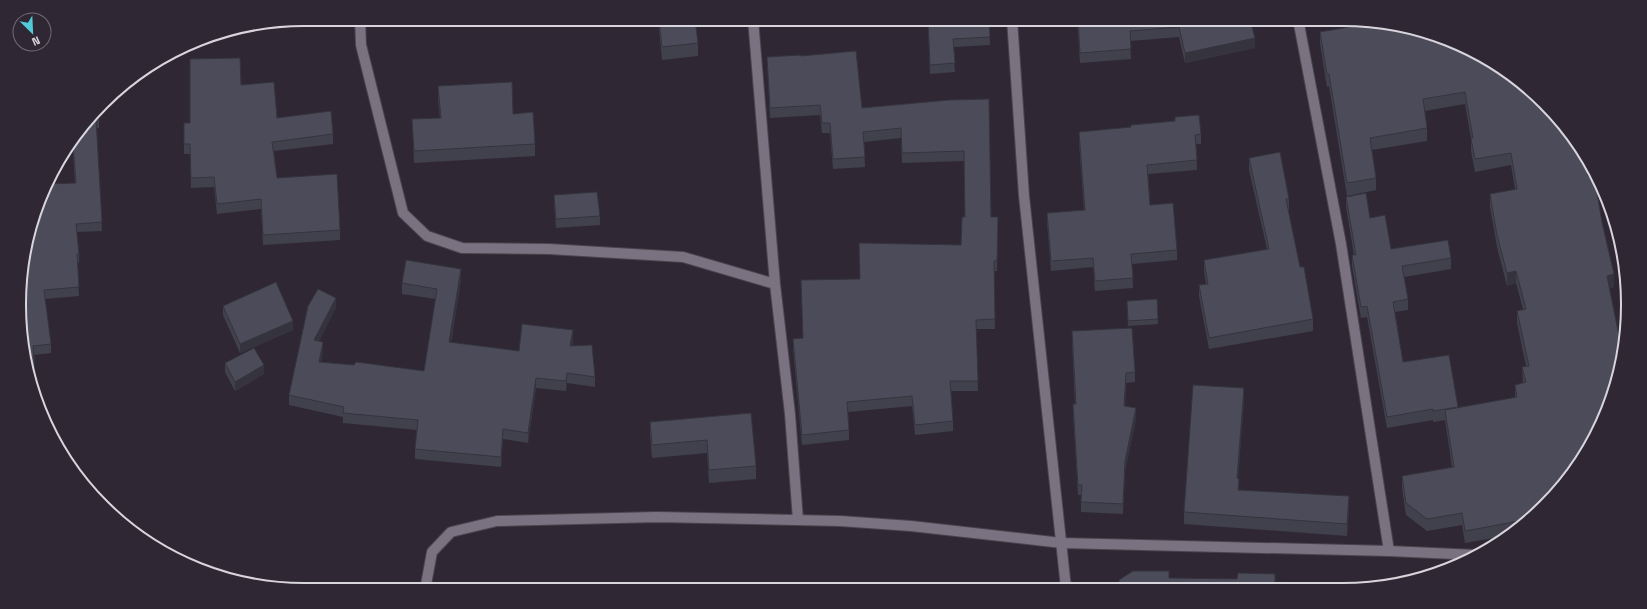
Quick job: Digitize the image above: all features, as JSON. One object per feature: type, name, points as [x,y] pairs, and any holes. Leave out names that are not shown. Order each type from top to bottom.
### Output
[{"type":"street","points":[[360,26],[361,45],[403,213],[427,236],[462,248],[548,249],[683,257],[775,284]]},
{"type":"street","points":[[754,26],[775,284],[790,414],[798,520]]},
{"type":"street","points":[[1012,26],[1024,196],[1066,583]]},
{"type":"street","points":[[1299,26],[1341,244],[1389,551]]},
{"type":"street","points":[[426,583],[432,552],[451,532],[497,521],[657,517],[840,521],[911,526],[1062,543],[1389,551],[1465,554]]},
{"type":"building","points":[[660,26],[696,26],[698,43],[662,47]]},
{"type":"building","points":[[928,26],[989,26],[990,37],[953,39],[955,63],[930,65]]},
{"type":"building","points":[[1078,26],[1252,26],[1255,38],[1185,53],[1179,27],[1130,31],[1131,49],[1080,53]]},
{"type":"building","points":[[1352,27],[1379,28],[1397,31],[1415,35],[1449,47],[1482,63],[1526,95],[1552,121],[1584,165],[1588,176],[1590,176],[1597,191],[1614,274],[1607,276],[1619,337],[1612,377],[1600,411],[1584,444],[1552,488],[1516,522],[1465,531],[1462,513],[1427,519],[1406,503],[1402,476],[1454,467],[1445,410],[1517,397],[1515,385],[1526,382],[1522,367],[1529,366],[1517,311],[1526,309],[1516,271],[1507,273],[1497,235],[1490,194],[1517,189],[1511,153],[1475,159],[1465,92],[1423,99],[1427,128],[1370,138],[1376,178],[1347,183],[1329,74],[1327,74],[1320,32]]},
{"type":"building","points":[[856,51],[862,108],[949,100],[989,99],[991,217],[998,217],[997,261],[994,261],[995,319],[976,320],[978,381],[950,381],[953,421],[915,425],[912,396],[847,402],[849,430],[802,435],[793,339],[803,338],[801,280],[860,279],[859,243],[961,245],[962,217],[965,217],[964,151],[902,153],[901,128],[863,132],[865,157],[833,159],[830,123],[822,123],[820,105],[770,108],[767,57],[801,56]]},
{"type":"building","points":[[240,58],[241,85],[274,82],[277,118],[331,111],[333,134],[272,142],[277,178],[337,174],[340,230],[263,235],[261,199],[217,204],[214,177],[191,178],[190,144],[184,144],[184,123],[190,123],[190,59]]},
{"type":"building","points":[[512,82],[513,114],[533,112],[535,144],[414,151],[412,119],[441,118],[438,86]]},
{"type":"building","points":[[1199,115],[1201,134],[1195,135],[1197,160],[1147,165],[1150,205],[1173,203],[1177,250],[1131,254],[1133,278],[1095,281],[1093,258],[1051,261],[1047,213],[1085,210],[1079,132],[1175,121],[1175,117]]},
{"type":"building","points":[[96,120],[102,222],[76,224],[79,254],[77,254],[79,287],[44,290],[51,344],[33,346],[34,372],[28,341],[26,304],[28,268],[35,232],[54,184],[76,183],[73,149]]},
{"type":"building","points":[[1280,152],[1289,199],[1286,199],[1300,267],[1304,267],[1313,319],[1209,338],[1199,285],[1208,284],[1204,260],[1269,249],[1249,158]]},
{"type":"building","points":[[597,192],[600,216],[556,219],[554,195]]},
{"type":"building","points":[[1366,193],[1370,218],[1385,215],[1391,249],[1448,240],[1451,258],[1402,266],[1408,299],[1393,302],[1403,362],[1449,355],[1458,407],[1433,411],[1433,409],[1387,417],[1367,306],[1361,307],[1352,255],[1356,255],[1346,197]]},
{"type":"building","points":[[406,260],[461,269],[449,342],[519,351],[522,324],[573,330],[570,346],[592,345],[595,377],[567,373],[566,381],[536,378],[528,433],[503,429],[501,457],[415,449],[418,420],[343,413],[344,407],[289,395],[308,306],[318,289],[336,298],[314,340],[323,342],[319,362],[354,365],[356,362],[424,371],[437,289],[402,283]]},
{"type":"building","points":[[276,282],[293,321],[240,344],[223,306]]},
{"type":"building","points":[[1157,299],[1158,319],[1128,321],[1127,301]]},
{"type":"building","points":[[1132,328],[1135,372],[1126,373],[1124,406],[1136,408],[1125,461],[1123,504],[1081,502],[1082,485],[1078,485],[1073,404],[1076,404],[1072,331]]},
{"type":"building","points":[[254,348],[264,365],[235,382],[225,363]]},
{"type":"building","points":[[1193,385],[1244,388],[1237,478],[1239,479],[1238,490],[1349,496],[1347,524],[1184,512]]},
{"type":"building","points":[[751,413],[756,466],[709,470],[707,440],[652,445],[650,422]]},
{"type":"building","points":[[1133,571],[1169,571],[1169,578],[1237,579],[1238,573],[1275,574],[1275,582],[1320,583],[1119,583],[1119,580]]}]
